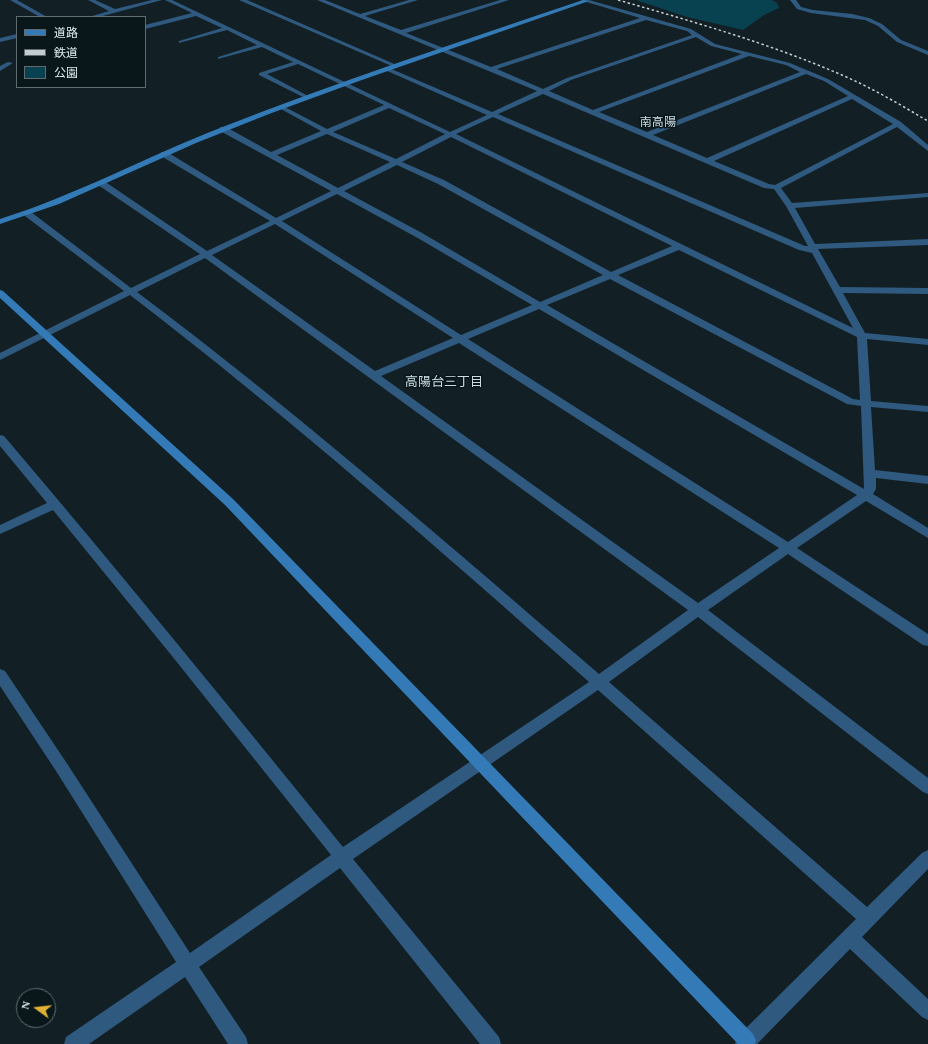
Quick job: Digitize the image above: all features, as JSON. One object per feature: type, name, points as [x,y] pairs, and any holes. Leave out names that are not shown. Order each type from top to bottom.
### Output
[{"type":"street","points":[[13,0],[42,16]]},
{"type":"street","points":[[91,0],[114,11]]},
{"type":"street","points":[[96,16],[159,0]]},
{"type":"street","points":[[168,0],[345,83],[862,336],[928,342]]},
{"type":"street","points":[[242,0],[396,66]]},
{"type":"street","points":[[360,16],[415,0]]},
{"type":"street","points":[[402,32],[506,0]]},
{"type":"street","points":[[0,222],[56,204],[164,154],[280,107],[585,0],[689,30],[713,45],[788,64],[826,80],[851,97],[898,124],[928,149]]},
{"type":"street","points":[[793,0],[799,8],[813,12],[867,19],[880,25],[899,41],[928,53]]},
{"type":"street","points":[[73,1044],[186,964],[599,682],[698,610],[866,495],[870,489],[862,336],[790,206],[776,188],[767,186],[491,69],[324,1]]},
{"type":"street","points":[[146,27],[196,14]]},
{"type":"street","points":[[491,69],[646,18]]},
{"type":"street","points":[[181,42],[229,28]]},
{"type":"street","points":[[0,356],[129,291],[569,78],[697,35]]},
{"type":"street","points":[[2,39],[16,36]]},
{"type":"street","points":[[220,58],[263,45]]},
{"type":"street","points":[[593,112],[748,54]]},
{"type":"street","points":[[298,62],[260,74],[307,97]]},
{"type":"street","points":[[0,69],[10,63]]},
{"type":"street","points":[[387,69],[794,245],[813,249],[928,242]]},
{"type":"street","points":[[647,136],[805,72]]},
{"type":"street","points":[[707,161],[851,97]]},
{"type":"street","points":[[271,155],[390,105]]},
{"type":"street","points":[[280,107],[328,132],[441,182],[610,275],[851,402],[928,409]]},
{"type":"street","points":[[776,188],[898,124]]},
{"type":"street","points":[[223,129],[339,190],[419,235],[866,495],[928,534]]},
{"type":"street","points":[[164,154],[276,221],[788,548],[928,640]]},
{"type":"street","points":[[101,183],[205,254],[698,610],[928,787]]},
{"type":"street","points":[[790,206],[928,195]]},
{"type":"street","points":[[28,214],[227,367],[292,421],[599,682],[868,919]]},
{"type":"street","points":[[374,375],[680,246]]},
{"type":"street","points":[[837,290],[928,291]]},
{"type":"street","points":[[0,293],[228,502],[305,580],[745,1042],[928,858]]},
{"type":"street","points":[[0,439],[177,652],[492,1044]]},
{"type":"street","points":[[870,473],[928,480]]},
{"type":"street","points":[[0,530],[55,504]]},
{"type":"street","points":[[0,674],[239,1044]]},
{"type":"street","points":[[850,937],[928,1011]]},
{"type":"green space","points":[[636,0],[772,0],[777,3],[779,8],[764,15],[743,30],[687,17]]},
{"type":"railway","points":[[618,0],[708,26],[796,56],[863,85],[928,121]]},
{"type":"district","name":"南高陽","points":[[658,123]]},
{"type":"district","name":"高陽台三丁目","points":[[444,383]]}]
